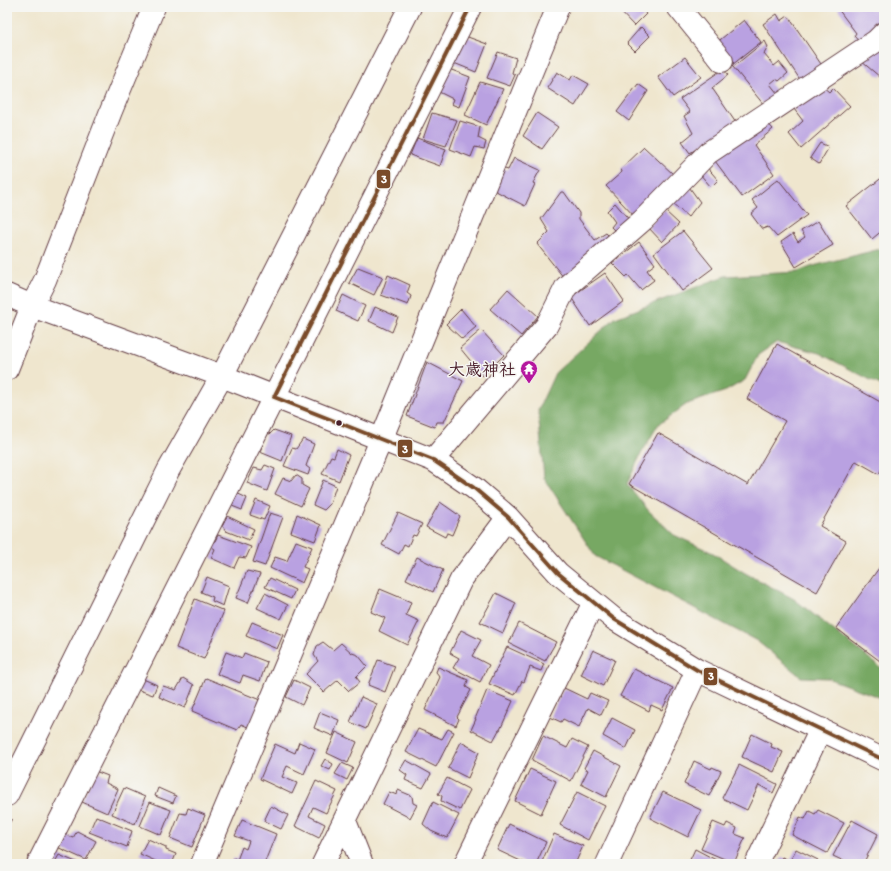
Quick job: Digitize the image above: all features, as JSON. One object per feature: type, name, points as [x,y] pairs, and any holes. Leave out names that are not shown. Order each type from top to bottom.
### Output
[{"type":"street","points":[[7,369],[32,306],[45,280],[111,111],[154,7]]},
{"type":"street","points":[[7,795],[168,471],[222,376],[410,7]]},
{"type":"street","points":[[38,864],[470,7]]},
{"type":"street","points":[[202,864],[381,440],[558,7]]},
{"type":"street","points":[[678,7],[722,61]]},
{"type":"street","points":[[433,460],[547,325],[566,287],[642,220],[708,153],[876,41],[884,33]]},
{"type":"street","points":[[7,295],[32,306],[222,376],[433,460],[474,488],[508,517],[558,573],[593,604],[614,620],[697,670],[884,760]]},
{"type":"street","points":[[324,864],[461,580],[508,517]]},
{"type":"street","points":[[464,864],[593,604]]},
{"type":"street","points":[[607,864],[697,670]]},
{"type":"street","points":[[756,864],[820,729]]},
{"type":"street","points":[[345,821],[362,864]]},
{"type":"green space","points":[[884,248],[884,387],[819,353],[777,342],[758,355],[745,380],[726,391],[687,404],[658,425],[641,454],[627,484],[648,510],[674,535],[713,553],[745,573],[794,599],[884,670],[884,699],[827,678],[801,677],[757,641],[595,556],[544,478],[538,410],[555,373],[615,318],[725,276],[798,272],[813,266]]},
{"type":"building","points":[[616,7],[644,7],[642,9],[646,14],[634,26]]},
{"type":"building","points":[[840,7],[880,7],[884,11],[884,25],[861,44],[854,36],[856,33],[838,9]]},
{"type":"building","points":[[777,14],[781,21],[788,16],[823,67],[801,81],[763,24]]},
{"type":"building","points":[[744,20],[761,42],[732,65],[715,44]]},
{"type":"building","points":[[641,27],[650,36],[635,51],[627,43]]},
{"type":"building","points":[[465,36],[487,44],[476,72],[454,63]]},
{"type":"building","points":[[765,41],[768,47],[764,54],[774,66],[779,62],[788,73],[779,81],[776,79],[770,84],[778,94],[764,105],[733,67]]},
{"type":"building","points":[[879,45],[884,54],[884,73],[880,77],[861,61]]},
{"type":"building","points":[[498,52],[516,58],[512,73],[515,75],[510,86],[487,78]]},
{"type":"building","points":[[685,57],[701,77],[673,97],[658,77]]},
{"type":"building","points":[[449,69],[470,77],[459,107],[451,104],[453,99],[439,92]]},
{"type":"building","points":[[723,69],[728,75],[712,88],[736,123],[690,153],[682,142],[693,133],[684,116],[690,112],[680,99]]},
{"type":"building","points":[[557,72],[570,80],[573,75],[589,84],[575,106],[547,88]]},
{"type":"building","points":[[480,82],[503,89],[486,125],[465,115]]},
{"type":"building","points":[[638,84],[648,91],[629,121],[617,112]]},
{"type":"building","points":[[822,86],[829,92],[833,88],[850,106],[801,149],[789,134],[803,121],[791,105],[801,97],[806,101]]},
{"type":"building","points":[[432,113],[457,120],[446,146],[423,139]]},
{"type":"building","points":[[537,113],[558,127],[542,149],[523,136]]},
{"type":"building","points":[[764,119],[773,129],[754,145],[774,174],[742,197],[712,157]]},
{"type":"building","points":[[460,121],[480,127],[478,138],[486,142],[484,149],[475,147],[471,157],[450,149]]},
{"type":"building","points":[[417,138],[446,149],[440,166],[410,155]]},
{"type":"building","points":[[820,143],[829,147],[819,164],[810,158]]},
{"type":"building","points":[[644,147],[673,174],[635,217],[606,186],[622,172],[621,169]]},
{"type":"building","points":[[514,158],[540,170],[533,183],[535,184],[525,206],[492,189],[502,168],[508,170]]},
{"type":"building","points":[[705,165],[718,180],[711,187],[699,173]]},
{"type":"building","points":[[884,176],[884,229],[872,239],[846,206]]},
{"type":"building","points":[[778,179],[807,215],[777,237],[768,227],[762,229],[751,214],[758,208],[752,200]]},
{"type":"building","points":[[687,184],[700,202],[688,217],[671,202]]},
{"type":"building","points":[[561,192],[564,192],[579,213],[579,219],[595,240],[606,233],[612,239],[564,278],[537,244],[549,232],[541,219]]},
{"type":"building","points":[[615,203],[631,222],[618,234],[611,227],[615,222],[607,211]]},
{"type":"building","points":[[664,210],[679,224],[662,242],[648,227]]},
{"type":"building","points":[[818,221],[833,245],[796,267],[781,242],[793,234],[798,242],[805,237],[801,231]]},
{"type":"building","points":[[683,231],[713,268],[682,291],[654,253]]},
{"type":"building","points":[[639,242],[655,264],[647,270],[654,280],[641,290],[628,275],[626,277],[612,263]]},
{"type":"building","points":[[358,267],[383,277],[374,295],[349,283]]},
{"type":"building","points":[[605,273],[624,301],[590,326],[571,297]]},
{"type":"building","points":[[388,275],[410,285],[407,293],[411,296],[408,305],[381,295]]},
{"type":"building","points":[[508,289],[538,316],[521,336],[490,309]]},
{"type":"building","points":[[343,295],[365,306],[358,321],[336,311]]},
{"type":"building","points":[[375,307],[398,317],[392,332],[369,321]]},
{"type":"building","points":[[461,309],[476,327],[462,339],[446,324]]},
{"type":"building","points":[[481,330],[504,355],[483,376],[460,348]]},
{"type":"building","points":[[777,344],[884,404],[884,464],[879,474],[856,461],[820,526],[846,541],[817,592],[629,484],[658,433],[748,485],[785,421],[747,399]]},
{"type":"building","points":[[427,362],[463,381],[444,422],[437,422],[435,427],[407,416]]},
{"type":"building","points":[[274,430],[291,436],[282,461],[260,452],[266,433],[270,434]]},
{"type":"building","points":[[303,439],[314,444],[306,466],[310,469],[308,475],[284,466],[292,448],[296,449]]},
{"type":"building","points":[[337,449],[349,455],[339,481],[322,474],[331,456],[334,457]]},
{"type":"building","points":[[265,465],[275,469],[267,491],[247,483],[254,468],[262,470]]},
{"type":"building","points":[[296,475],[302,479],[302,485],[309,489],[301,506],[275,494],[283,478],[291,481]]},
{"type":"building","points":[[323,480],[336,486],[330,504],[324,510],[313,505]]},
{"type":"building","points":[[232,491],[247,498],[242,510],[227,504]]},
{"type":"building","points":[[256,500],[270,506],[264,520],[250,515]]},
{"type":"building","points":[[440,502],[460,516],[452,535],[447,533],[445,537],[426,527]]},
{"type":"building","points":[[270,513],[283,517],[265,566],[253,562]]},
{"type":"building","points":[[398,513],[422,524],[416,536],[413,535],[408,546],[404,544],[399,554],[382,545]]},
{"type":"building","points":[[297,514],[321,525],[315,541],[291,532]]},
{"type":"building","points":[[227,516],[254,529],[249,540],[226,531],[222,525]]},
{"type":"building","points":[[218,535],[251,547],[246,558],[239,557],[234,568],[211,558],[215,549],[212,547]]},
{"type":"building","points":[[296,541],[312,547],[303,567],[308,569],[302,583],[270,568],[275,557],[287,561]]},
{"type":"building","points":[[417,557],[443,570],[433,592],[406,579]]},
{"type":"building","points":[[884,561],[884,664],[836,628]]},
{"type":"building","points":[[247,571],[260,574],[248,603],[236,598]]},
{"type":"building","points":[[207,577],[229,586],[223,606],[212,601],[213,597],[201,592]]},
{"type":"building","points":[[270,578],[295,590],[291,599],[265,587]]},
{"type":"building","points":[[380,589],[411,602],[406,615],[419,621],[407,645],[379,631],[385,618],[371,612]]},
{"type":"building","points":[[265,593],[288,605],[281,619],[257,608]]},
{"type":"building","points":[[496,593],[516,603],[503,633],[480,622]]},
{"type":"building","points":[[195,599],[224,611],[204,659],[176,648]]},
{"type":"building","points":[[252,622],[283,635],[277,649],[246,636]]},
{"type":"building","points":[[519,623],[556,642],[545,661],[509,643]]},
{"type":"building","points":[[461,630],[481,640],[472,656],[489,665],[480,682],[453,668],[459,658],[450,653]]},
{"type":"building","points":[[323,642],[333,650],[341,643],[352,653],[358,655],[367,666],[356,677],[360,682],[349,691],[338,680],[324,692],[306,674],[318,661],[314,655],[317,646]]},
{"type":"building","points":[[507,647],[544,664],[541,671],[530,667],[524,682],[522,681],[515,695],[489,684]]},
{"type":"building","points":[[593,650],[615,660],[603,686],[581,675]]},
{"type":"building","points":[[226,652],[242,658],[244,653],[267,662],[260,681],[243,675],[240,683],[217,674]]},
{"type":"building","points":[[378,660],[395,666],[385,692],[368,685]]},
{"type":"building","points":[[438,667],[468,680],[466,687],[471,690],[457,717],[459,719],[456,726],[425,710],[440,677],[436,672]]},
{"type":"building","points":[[634,669],[673,688],[662,710],[651,705],[649,711],[620,696]]},
{"type":"building","points":[[141,678],[157,685],[153,695],[136,689]]},
{"type":"building","points":[[183,678],[194,685],[185,708],[159,697],[163,686],[176,690]]},
{"type":"building","points":[[206,678],[260,700],[250,728],[241,724],[237,730],[192,711]]},
{"type":"building","points":[[294,680],[310,688],[302,705],[286,697]]},
{"type":"building","points":[[564,688],[587,699],[590,693],[608,701],[601,715],[588,708],[579,727],[563,719],[561,722],[550,717]]},
{"type":"building","points":[[487,690],[513,701],[500,730],[493,741],[471,730]]},
{"type":"building","points":[[361,697],[377,704],[366,729],[350,722]]},
{"type":"building","points":[[320,712],[339,720],[333,736],[314,728]]},
{"type":"building","points":[[612,718],[635,730],[626,749],[603,736]]},
{"type":"building","points":[[418,729],[442,739],[448,729],[454,732],[436,767],[406,752]]},
{"type":"building","points":[[336,732],[357,742],[348,763],[327,753]]},
{"type":"building","points":[[752,734],[772,744],[771,747],[783,752],[774,772],[742,757]]},
{"type":"building","points":[[543,736],[567,748],[572,739],[588,747],[571,781],[532,760]]},
{"type":"building","points":[[299,742],[315,749],[304,774],[287,766],[282,777],[297,783],[292,794],[260,779],[275,744],[295,753]]},
{"type":"building","points":[[461,742],[479,752],[468,778],[448,768]]},
{"type":"building","points":[[593,751],[621,766],[606,797],[581,784],[588,770],[584,768]]},
{"type":"building","points":[[325,759],[333,764],[330,770],[321,766]]},
{"type":"building","points":[[406,760],[431,774],[423,788],[405,780],[407,775],[400,770]]},
{"type":"building","points":[[694,761],[711,769],[712,767],[721,771],[709,796],[684,784]]},
{"type":"building","points":[[342,763],[353,768],[347,780],[335,774]]},
{"type":"building","points":[[739,765],[777,784],[773,793],[759,785],[747,810],[722,798]]},
{"type":"building","points":[[530,769],[556,781],[541,814],[515,801]]},
{"type":"building","points":[[95,771],[108,776],[106,783],[118,789],[107,813],[82,802]]},
{"type":"building","points":[[447,778],[470,790],[460,810],[441,801],[442,796],[438,794]]},
{"type":"building","points":[[316,781],[337,791],[326,813],[313,807],[309,816],[325,824],[319,838],[295,826]]},
{"type":"building","points":[[124,788],[145,797],[135,824],[112,814]]},
{"type":"building","points":[[158,788],[176,796],[173,803],[155,796]]},
{"type":"building","points":[[398,790],[412,796],[413,803],[417,805],[410,818],[383,804],[389,792],[397,795]]},
{"type":"building","points":[[577,792],[605,806],[588,840],[560,825]]},
{"type":"building","points":[[663,792],[701,810],[688,837],[650,818]]},
{"type":"building","points":[[150,802],[171,810],[161,835],[140,826]]},
{"type":"building","points":[[433,802],[459,815],[447,838],[431,831],[423,824]]},
{"type":"building","points":[[271,806],[288,815],[281,829],[264,821]]},
{"type":"building","points":[[188,808],[205,815],[192,847],[170,838],[180,813],[186,814]]},
{"type":"building","points":[[818,810],[844,823],[827,853],[792,835],[800,817],[805,819],[809,811],[815,814]]},
{"type":"building","points":[[96,816],[132,831],[127,847],[89,832]]},
{"type":"building","points":[[242,820],[276,834],[264,864],[231,864],[234,858],[237,860],[242,847],[246,849],[249,841],[235,836]]},
{"type":"building","points":[[852,820],[878,834],[863,864],[850,864],[833,856]]},
{"type":"building","points":[[713,822],[725,827],[727,823],[737,828],[735,834],[745,838],[734,863],[701,849]]},
{"type":"building","points":[[509,824],[546,842],[536,864],[527,864],[497,850]]},
{"type":"building","points":[[77,831],[96,841],[86,860],[57,847],[63,834],[73,838]]},
{"type":"building","points":[[554,834],[583,846],[575,864],[541,864]]},
{"type":"building","points":[[148,839],[166,847],[166,850],[176,854],[172,864],[162,864],[140,854]]},
{"type":"building","points":[[695,849],[718,861],[716,864],[688,864]]},
{"type":"building","points":[[796,849],[818,860],[816,864],[778,864],[782,857],[790,861]]},
{"type":"building","points":[[59,855],[81,864],[57,864],[55,862]]},
{"type":"transit line","name":"3","points":[[470,7],[274,397],[433,460],[474,488],[508,517],[558,573],[614,619],[697,670],[884,760]]},
{"type":"place","name":"大歳神社","points":[[529,384]]}]
